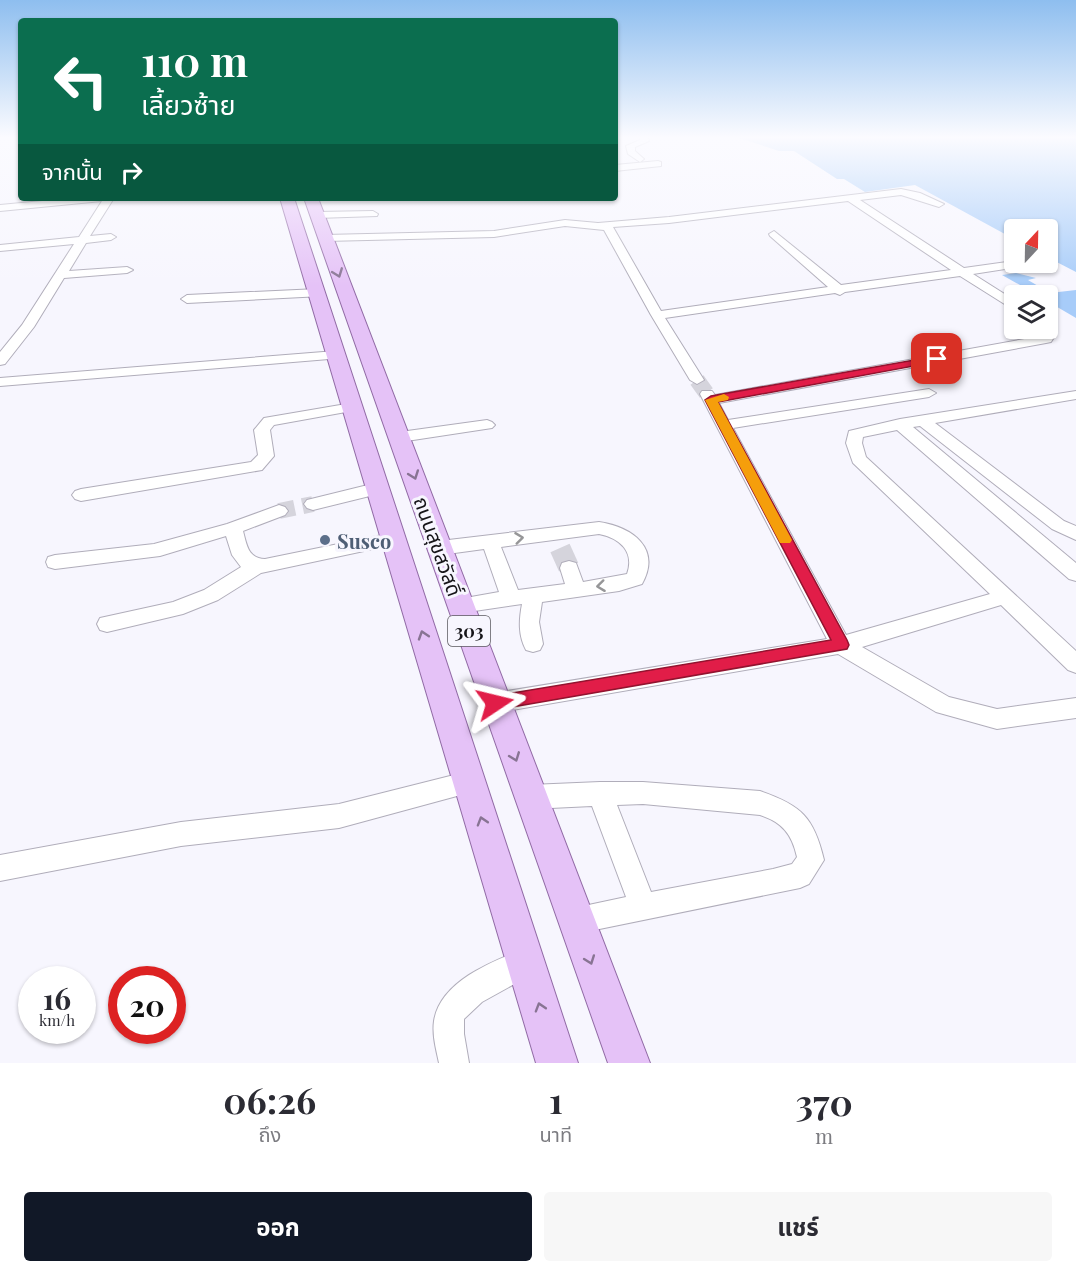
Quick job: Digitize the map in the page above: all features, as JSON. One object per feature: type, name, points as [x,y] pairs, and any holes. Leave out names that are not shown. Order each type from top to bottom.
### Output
[{"type":"main road","name":"ถนนสุขสวัสดิ์","points":[[288,201],[557,1063]]},
{"type":"main road","name":"ถนนสุขสวัสดิ์","points":[[318,217],[629,1063]]},
{"type":"street","points":[[318,217],[474,235],[515,232],[544,225],[602,225],[664,216],[901,192],[917,195],[939,204]]},
{"type":"street","points":[[850,198],[1004,299]]},
{"type":"street","points":[[0,208],[28,201]]},
{"type":"street","points":[[0,361],[27,327],[105,201]]},
{"type":"street","points":[[318,217],[373,214]]},
{"type":"street","points":[[602,225],[612,231],[657,315],[724,424],[841,645],[944,705],[997,719],[1076,708]]},
{"type":"street","points":[[774,234],[840,291]]},
{"type":"street","points":[[0,248],[111,237]]},
{"type":"street","points":[[657,315],[840,291],[1004,266]]},
{"type":"street","points":[[60,275],[127,270]]},
{"type":"street","points":[[187,299],[318,293]]},
{"type":"street","points":[[705,391],[1046,339]]},
{"type":"street","points":[[0,382],[336,355]]},
{"type":"street","points":[[724,424],[929,393]]},
{"type":"street","points":[[1076,395],[900,424],[855,434],[854,443],[859,459],[1076,664]]},
{"type":"street","points":[[81,495],[256,466],[267,456],[262,430],[269,421],[352,407]]},
{"type":"street","points":[[923,420],[1058,525],[1076,534]]},
{"type":"street","points":[[900,424],[1076,574]]},
{"type":"street","points":[[400,437],[487,425]]},
{"type":"street","points":[[313,504],[376,489]]},
{"type":"street","points":[[55,562],[156,550],[232,528],[279,511]]},
{"type":"street","points":[[232,528],[242,558],[249,565],[257,566],[392,539]]},
{"type":"street","points":[[440,548],[490,541],[557,541],[599,528],[615,529],[628,537],[639,556],[640,569],[635,579],[619,584],[460,605]]},
{"type":"street","points":[[490,541],[511,598]]},
{"type":"street","points":[[107,624],[176,609],[211,595],[257,566]]},
{"type":"street","points":[[569,568],[576,590]]},
{"type":"street","points":[[533,595],[530,622],[533,644]]},
{"type":"street","points":[[495,703],[657,674],[841,645],[1005,597]]},
{"type":"street","points":[[0,868],[181,834],[339,816],[470,782]]},
{"type":"street","points":[[530,797],[643,793],[760,803],[777,808],[795,818],[807,838],[811,860],[800,875],[575,920]]},
{"type":"street","points":[[600,794],[643,906]]},
{"type":"street","points":[[454,1063],[449,1040],[450,1016],[459,1001],[526,962]]},
{"type":"water","points":[[856,187],[904,187],[865,192]]},
{"type":"water","points":[[918,187],[1076,187],[1076,272],[1058,263],[1058,219],[1004,219],[1004,234]]},
{"type":"water","points":[[1016,273],[1036,278],[1028,280],[1036,285],[1020,285],[1002,275]]},
{"type":"water","points":[[1076,290],[1076,318],[1058,307],[1058,292]]},
{"type":"tunnel","points":[[697,380],[707,394]]},
{"type":"tunnel","points":[[279,511],[313,504]]},
{"type":"tunnel","points":[[560,548],[569,568]]},
{"type":"slow traffic","points":[[724,397],[711,400],[785,540]]},
{"type":"place","name":"Susco","points":[[325,540]]},
{"type":"route","points":[[495,703],[657,674],[841,645],[711,400],[937,359]]}]
